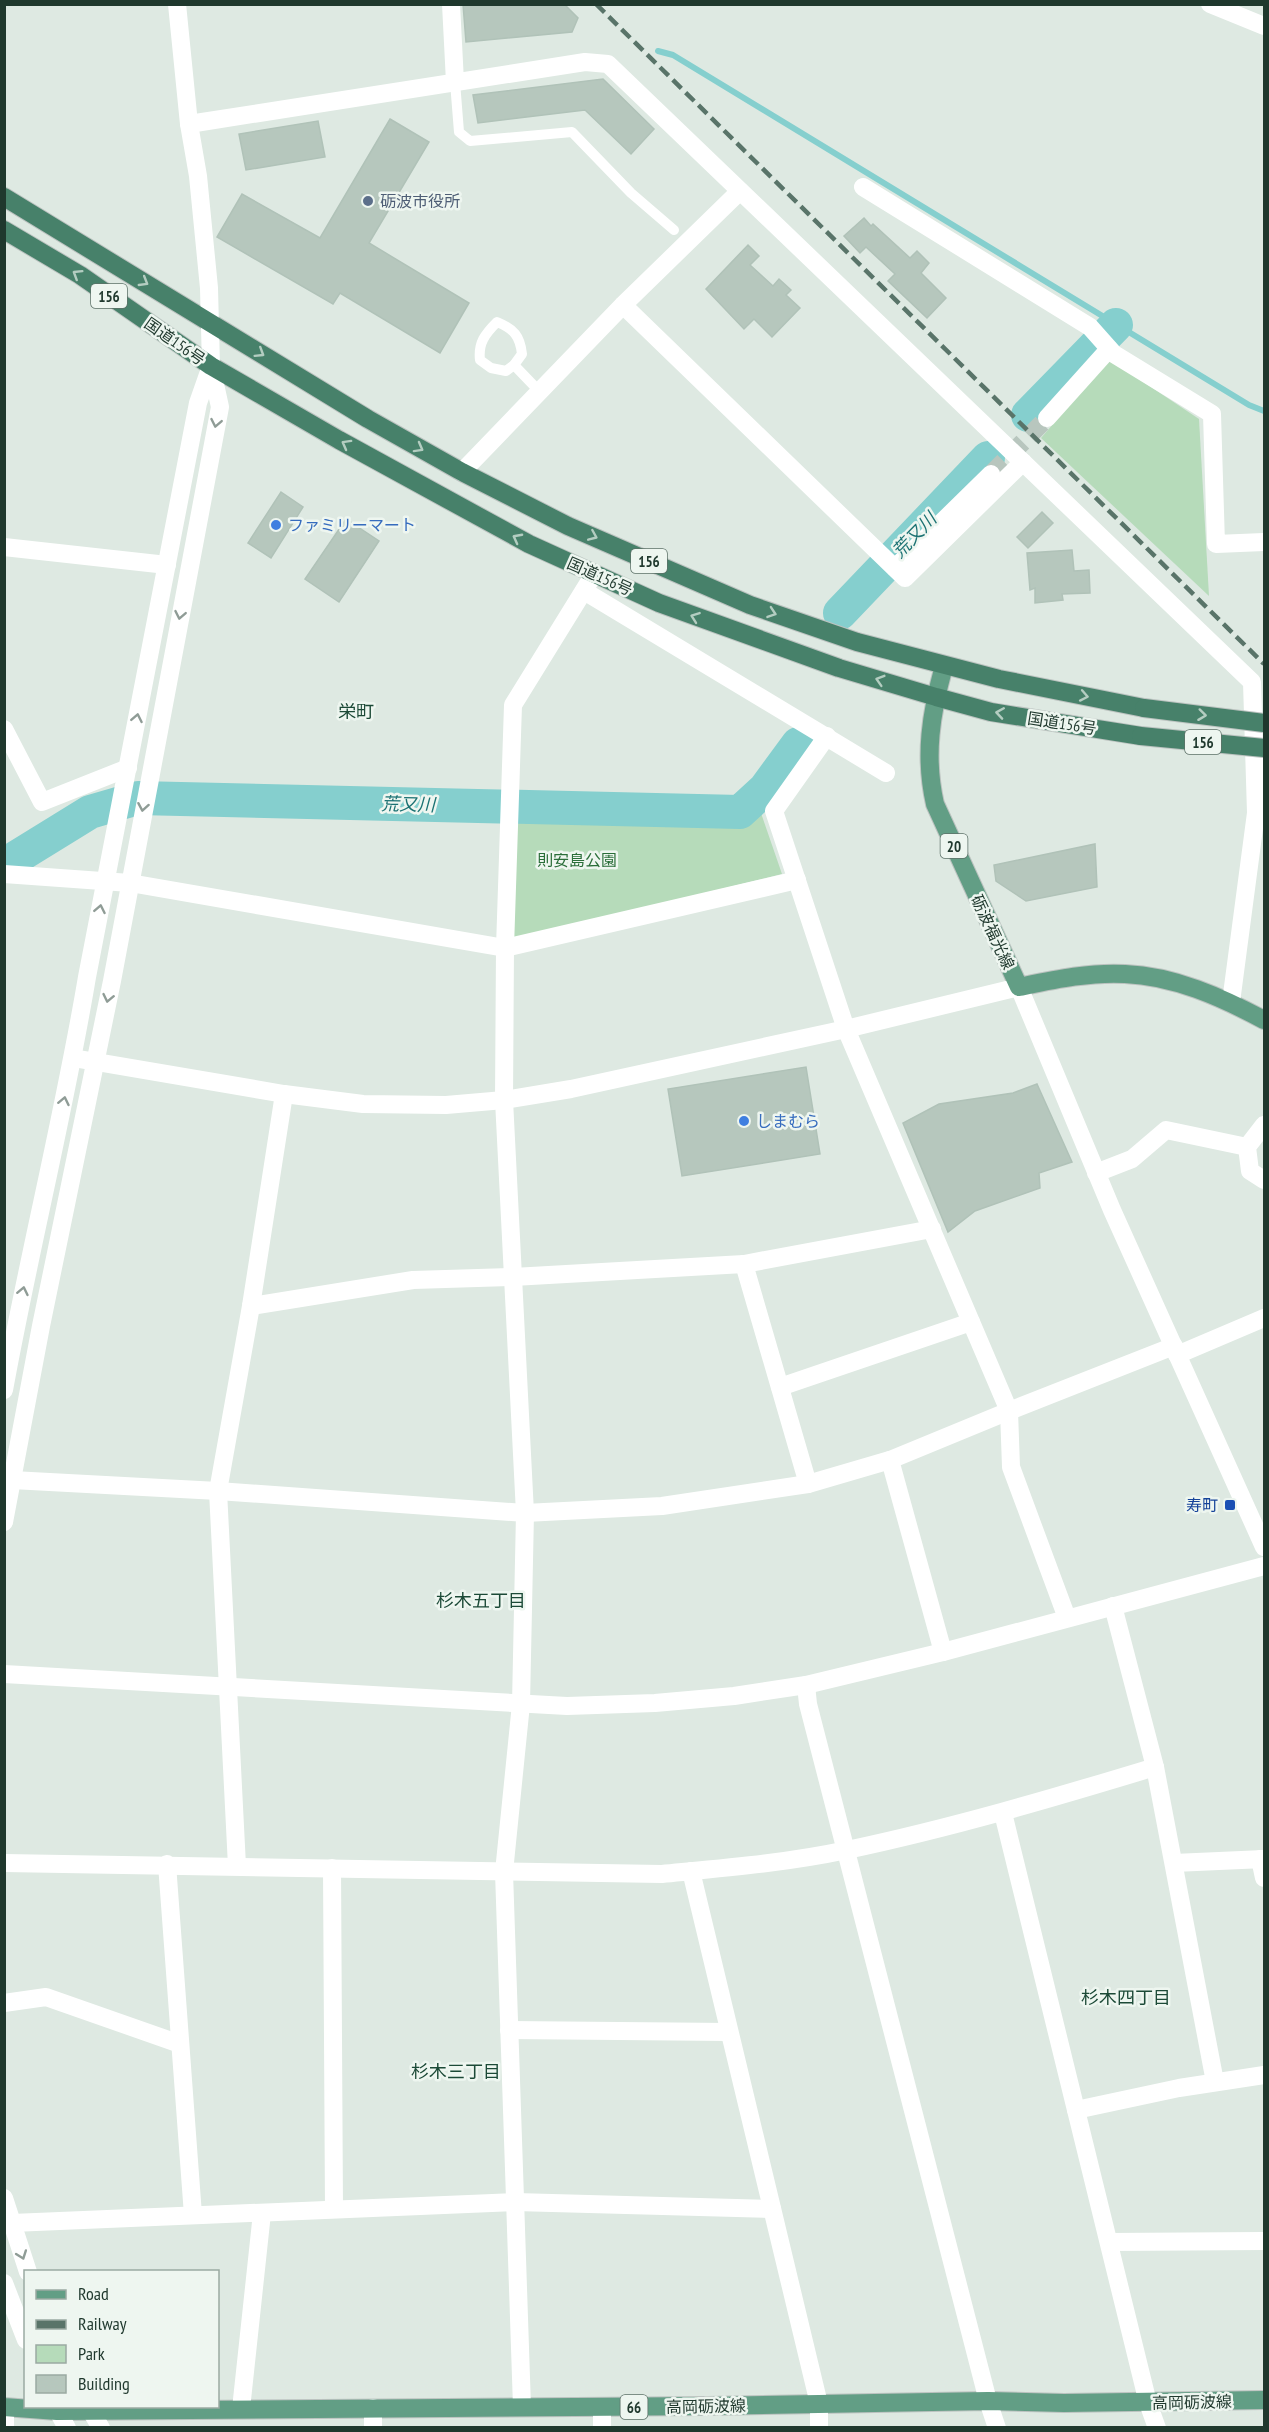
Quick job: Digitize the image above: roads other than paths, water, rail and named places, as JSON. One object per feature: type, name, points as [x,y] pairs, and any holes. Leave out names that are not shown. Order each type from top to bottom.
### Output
[{"type":"highway","name":"国道156号","points":[[4,197],[368,419],[462,472],[568,526],[750,605],[857,642],[944,666],[1144,708],[1264,723]]},
{"type":"highway","name":"国道156号","points":[[4,230],[80,275],[211,366],[425,488],[529,544],[658,603],[839,668],[992,712],[1141,736],[1264,748]]},
{"type":"main road","name":"砺波福光線","points":[[944,666],[930,736],[929,777],[935,804],[1019,987],[1071,976],[1125,974],[1180,983],[1231,1002],[1264,1020]]},
{"type":"main road","name":"高岡砺波線","points":[[30,2408],[602,2407],[988,2401],[1148,2403],[1264,2400]]},
{"type":"main road","name":"高岡砺波線","points":[[5,2407],[24,2408]]},
{"type":"street","points":[[4,1522],[130,883],[220,407],[211,366],[209,288],[177,4]]},
{"type":"street","points":[[451,4],[455,82]]},
{"type":"street","points":[[1210,4],[1264,26]]},
{"type":"street","points":[[189,124],[585,62],[608,64],[1252,682],[1256,813],[1231,1002]]},
{"type":"street","points":[[863,187],[1090,327],[1109,349],[1212,414],[1216,544],[1264,542]]},
{"type":"street","points":[[462,472],[623,305],[740,191]]},
{"type":"street","points":[[623,305],[905,578],[1023,462]]},
{"type":"street","points":[[1047,418],[1109,349]]},
{"type":"street","points":[[4,1390],[11,1321],[73,1058],[198,403],[211,366]]},
{"type":"street","points":[[895,568],[991,474]]},
{"type":"street","points":[[4,547],[167,565]]},
{"type":"street","points":[[522,2407],[504,1872],[521,1704],[525,1513],[504,1100],[505,948],[513,705],[594,573]]},
{"type":"street","points":[[584,591],[886,773]]},
{"type":"street","points":[[4,729],[42,802],[128,768]]},
{"type":"street","points":[[827,736],[774,811],[846,1029],[1009,1410],[1011,1467],[1067,1618]]},
{"type":"street","points":[[4,874],[130,883],[505,948],[797,880]]},
{"type":"street","points":[[73,1058],[284,1094],[363,1104],[446,1105],[504,1100],[571,1089],[846,1029],[1019,987],[1096,1173],[1264,1547]]},
{"type":"street","points":[[237,1866],[226,1687],[218,1491],[251,1306],[284,1094]]},
{"type":"street","points":[[1264,1125],[1247,1147],[1250,1171],[1264,1180]]},
{"type":"street","points":[[1096,1173],[1132,1160],[1166,1130],[1247,1147]]},
{"type":"street","points":[[251,1306],[413,1280],[513,1277],[744,1264],[932,1230]]},
{"type":"street","points":[[744,1264],[808,1484]]},
{"type":"street","points":[[12,1480],[218,1491],[525,1513],[662,1506],[808,1484],[890,1460],[1009,1410],[1264,1318]]},
{"type":"street","points":[[780,1387],[971,1322]]},
{"type":"street","points":[[890,1460],[943,1652]]},
{"type":"street","points":[[4,1674],[521,1704],[567,1706],[655,1703],[734,1696],[806,1685],[943,1652],[1264,1566]]},
{"type":"street","points":[[1113,1606],[1155,1767],[1215,2082]]},
{"type":"street","points":[[806,1685],[808,1704],[988,2401],[997,2427]]},
{"type":"street","points":[[4,1863],[662,1874],[742,1867],[846,1850],[1003,1813],[1155,1767]]},
{"type":"street","points":[[1003,1813],[1148,2403],[1157,2427]]},
{"type":"street","points":[[1174,1863],[1262,1859],[1264,1878]]},
{"type":"street","points":[[167,1864],[193,2215]]},
{"type":"street","points":[[332,1868],[334,2210]]},
{"type":"street","points":[[691,1871],[819,2404],[819,2427]]},
{"type":"street","points":[[4,2003],[46,1997],[180,2044]]},
{"type":"street","points":[[509,2030],[729,2032]]},
{"type":"street","points":[[1076,2110],[1215,2082],[1264,2075]]},
{"type":"street","points":[[4,2198],[28,2270]]},
{"type":"street","points":[[12,2223],[515,2202],[772,2209]]},
{"type":"street","points":[[241,2409],[262,2212]]},
{"type":"street","points":[[1108,2242],[1264,2241]]},
{"type":"street","points":[[4,2283],[24,2335]]},
{"type":"street","points":[[5,2407],[5,2427]]},
{"type":"street","points":[[602,2407],[602,2427]]},
{"type":"street","points":[[373,2427],[374,2408]]},
{"type":"street","points":[[56,2409],[67,2427]]},
{"type":"street","points":[[89,2409],[101,2427]]},
{"type":"lane","points":[[455,82],[459,132],[470,141],[572,132],[631,194],[674,230]]},
{"type":"lane","points":[[497,322],[511,328],[521,339],[522,354],[514,365],[506,371],[498,370],[480,360],[478,348],[485,334],[497,322]]},
{"type":"lane","points":[[514,365],[539,392]]},
{"type":"waterway","points":[[658,51],[673,55],[1249,405],[1264,411]]},
{"type":"waterway","name":"荒又川","points":[[1028,415],[1116,325]]},
{"type":"waterway","name":"荒又川","points":[[840,613],[988,458]]},
{"type":"waterway","name":"荒又川","points":[[4,865],[90,812],[138,798],[740,812],[765,789],[798,744]]},
{"type":"tunnel","points":[[991,474],[1047,418]]},
{"type":"railway","points":[[596,4],[1264,664]]},
{"type":"place","name":"砺波市役所","points":[[368,201]]},
{"type":"place","name":"ファミリーマート","points":[[276,525]]},
{"type":"place","name":"しまむら","points":[[744,1121]]},
{"type":"place","name":"寿町","points":[[1230,1505]]},
{"type":"district","name":"栄町","points":[[356,711]]},
{"type":"district","name":"杉木五丁目","points":[[481,1600]]},
{"type":"district","name":"杉木四丁目","points":[[1126,1997]]},
{"type":"district","name":"杉木三丁目","points":[[456,2071]]},
{"type":"park label","name":"則安島公園","points":[[577,860]]}]
